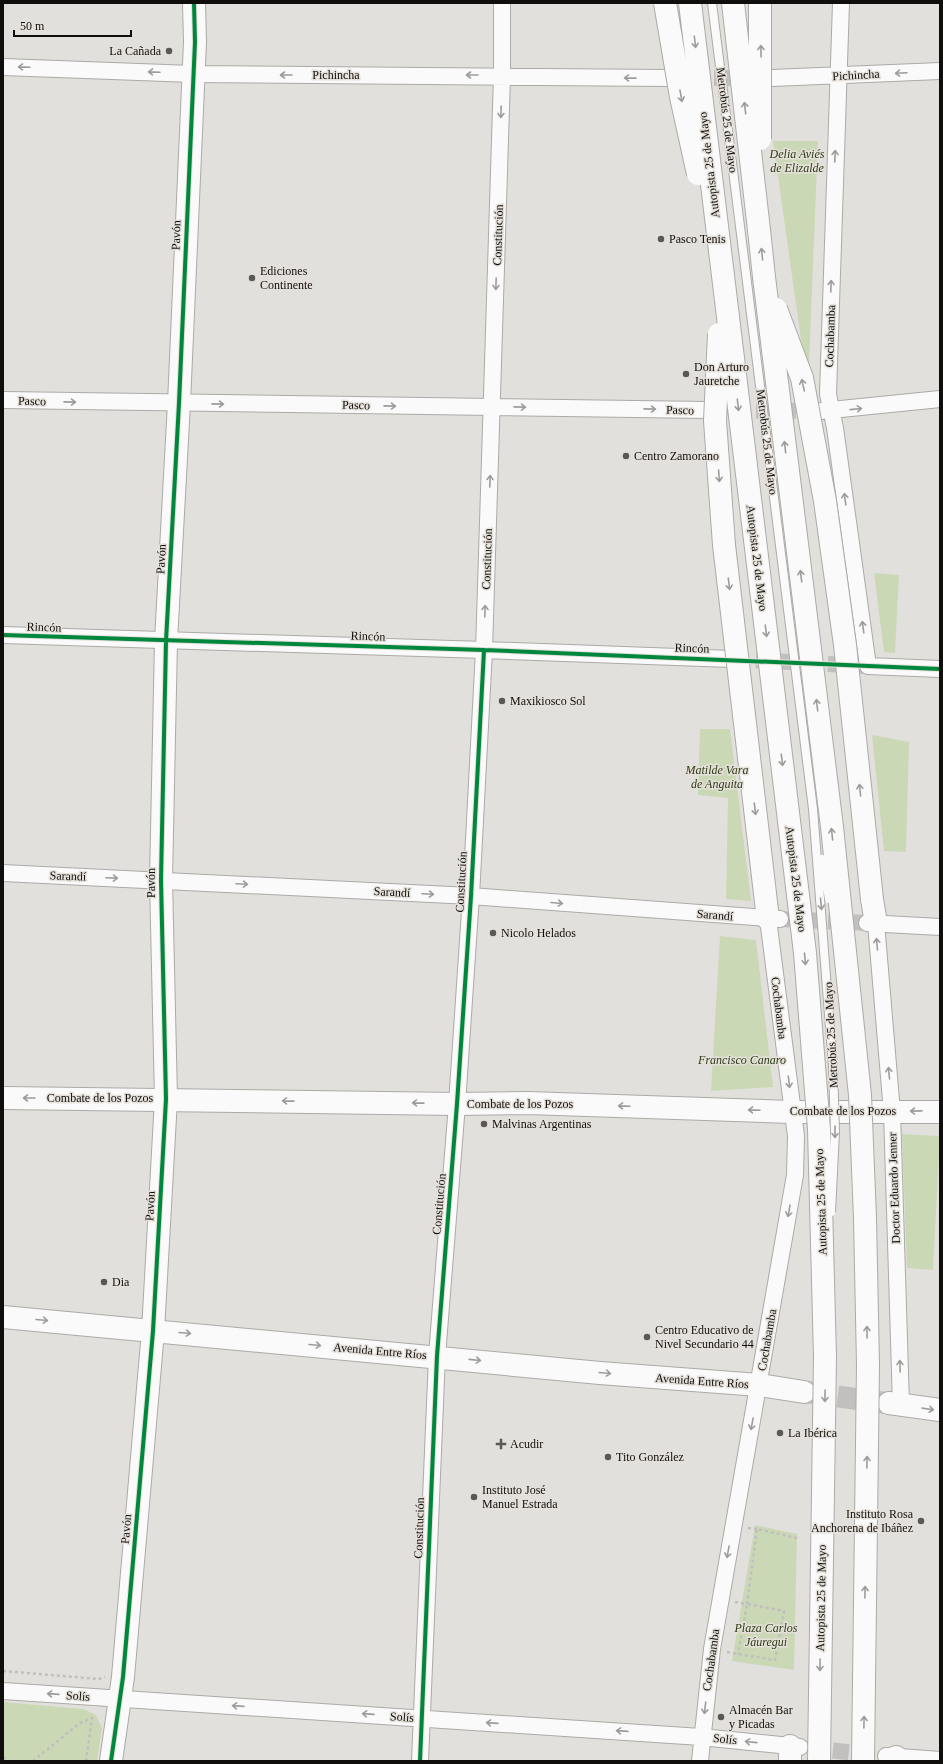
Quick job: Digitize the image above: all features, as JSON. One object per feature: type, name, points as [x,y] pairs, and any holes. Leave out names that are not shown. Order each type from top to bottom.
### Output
[{"type":"main road","name":"Pavón","points":[[111,1761],[120,1699],[152,1330],[166,1099],[161,880],[166,641],[179,404],[193,74],[194,3]]},
{"type":"main road","points":[[665,3],[695,161],[718,236]]},
{"type":"main road","name":"Autopista 25 de Mayo","points":[[690,3],[805,953],[818,1129],[825,1356],[819,1761]]},
{"type":"main road","points":[[733,3],[764,278],[832,827],[860,1095],[866,1218],[868,1365],[863,1761]]},
{"type":"main road","points":[[759,230],[761,80],[760,3]]},
{"type":"main road","points":[[764,278],[802,378],[825,501],[845,645],[872,899],[871,923]]},
{"type":"main road","points":[[723,283],[715,421],[724,545],[744,715],[774,919]]},
{"type":"main road","name":"Combate de los Pozos","points":[[3,1098],[457,1104],[528,1103],[792,1112],[940,1112]]},
{"type":"main road","name":"Avenida Entre Ríos","points":[[3,1317],[437,1356],[600,1373],[759,1386],[804,1392]]},
{"type":"main road","points":[[895,1404],[940,1410]]},
{"type":"street","name":"Constitución","points":[[420,1761],[437,1356],[457,1104],[471,896],[484,650],[502,76],[502,3]]},
{"type":"street","name":"Cochabamba","points":[[841,3],[837,76],[828,394],[824,411],[868,666],[940,669]]},
{"type":"street","name":"Pichincha","points":[[3,67],[193,74],[669,78]]},
{"type":"street","name":"Pichincha","points":[[772,78],[940,71]]},
{"type":"street","points":[[824,411],[940,399]]},
{"type":"street","name":"Pasco","points":[[3,400],[179,404],[708,410]]},
{"type":"street","name":"Rincón","points":[[3,635],[484,650],[732,660]]},
{"type":"street","name":"Sarandí","points":[[3,873],[471,896],[774,919]]},
{"type":"street","name":"Cochabamba","points":[[700,1761],[701,1737],[712,1649],[795,1175],[796,1136],[792,1112],[774,919]]},
{"type":"street","points":[[871,923],[940,927]]},
{"type":"street","name":"Doctor Eduardo Jenner","points":[[871,923],[892,1112],[895,1404]]},
{"type":"street","name":"Solís","points":[[3,1691],[701,1737],[793,1751]]},
{"type":"street","points":[[892,1758],[940,1760]]},
{"type":"lane","name":"Metrobús 25 de Mayo","points":[[712,3],[813,809],[833,1066],[835,1132],[831,1217]]},
{"type":"lane","name":"Metrobús 25 de Mayo","points":[[813,809],[832,910],[849,984]]},
{"type":"lane","points":[[825,1356],[831,1233]]},
{"type":"path","points":[[747,1604],[784,1611],[775,1660],[738,1654],[747,1604],[757,1529],[797,1538]]},
{"type":"path","points":[[3,1671],[99,1679],[110,1675]]},
{"type":"path","points":[[33,1761],[80,1723],[92,1718],[86,1761]]},
{"type":"path","points":[[3,1757],[8,1761]]},
{"type":"green space","name":"Delia Aviés de Elizalde","points":[[773,141],[818,141],[808,389]]},
{"type":"green space","points":[[874,573],[899,575],[895,653],[884,652]]},
{"type":"green space","name":"Matilde Vara de Anguita","points":[[700,729],[730,729],[751,901],[726,899],[728,798],[698,795]]},
{"type":"green space","points":[[872,735],[909,742],[906,852],[884,851]]},
{"type":"green space","name":"Francisco Canaro","points":[[720,936],[756,940],[773,1087],[711,1091]]},
{"type":"green space","points":[[902,1134],[940,1136],[933,1270],[907,1268]]},
{"type":"green space","name":"Plaza Carlos Jáuregui","points":[[755,1525],[797,1534],[794,1670],[732,1661]]},
{"type":"green space","points":[[3,1702],[83,1709],[96,1715],[102,1728],[97,1761],[3,1761]]},
{"type":"tunnel","points":[[690,78],[752,78]]},
{"type":"tunnel","points":[[708,410],[817,411]]},
{"type":"tunnel","points":[[732,659],[868,666]]},
{"type":"tunnel","points":[[780,919],[867,923]]},
{"type":"tunnel","points":[[805,1392],[886,1403]]},
{"type":"tunnel","points":[[809,1748],[885,1756]]},
{"type":"cycle path","points":[[111,1761],[123,1677],[153,1331],[166,1099],[161,880],[166,641],[179,403],[195,42],[194,3]]},
{"type":"cycle path","points":[[3,635],[484,650],[940,669]]},
{"type":"cycle path","points":[[420,1761],[437,1356],[457,1104],[471,896],[484,650]]},
{"type":"place","name":"La Cañada","points":[[169,51]]},
{"type":"place","name":"Pasco Tenis","points":[[661,239]]},
{"type":"place","name":"Ediciones Continente","points":[[252,278]]},
{"type":"place","name":"Don Arturo Jauretche","points":[[686,374]]},
{"type":"place","name":"Centro Zamorano","points":[[626,456]]},
{"type":"place","name":"Maxikiosco Sol","points":[[502,701]]},
{"type":"place","name":"Nicolo Helados","points":[[493,933]]},
{"type":"place","name":"Malvinas Argentinas","points":[[484,1124]]},
{"type":"place","name":"Dia","points":[[104,1282]]},
{"type":"place","name":"Centro Educativo de Nivel Secundario 44","points":[[647,1337]]},
{"type":"place","name":"La Ibérica","points":[[780,1433]]},
{"type":"place","name":"Acudir","points":[[501,1444]]},
{"type":"place","name":"Tito González","points":[[608,1457]]},
{"type":"place","name":"Instituto José Manuel Estrada","points":[[474,1497]]},
{"type":"place","name":"Instituto Rosa Anchorena de Ibáñez","points":[[921,1521]]},
{"type":"place","name":"Almacén Bar y Picadas","points":[[721,1717]]}]
